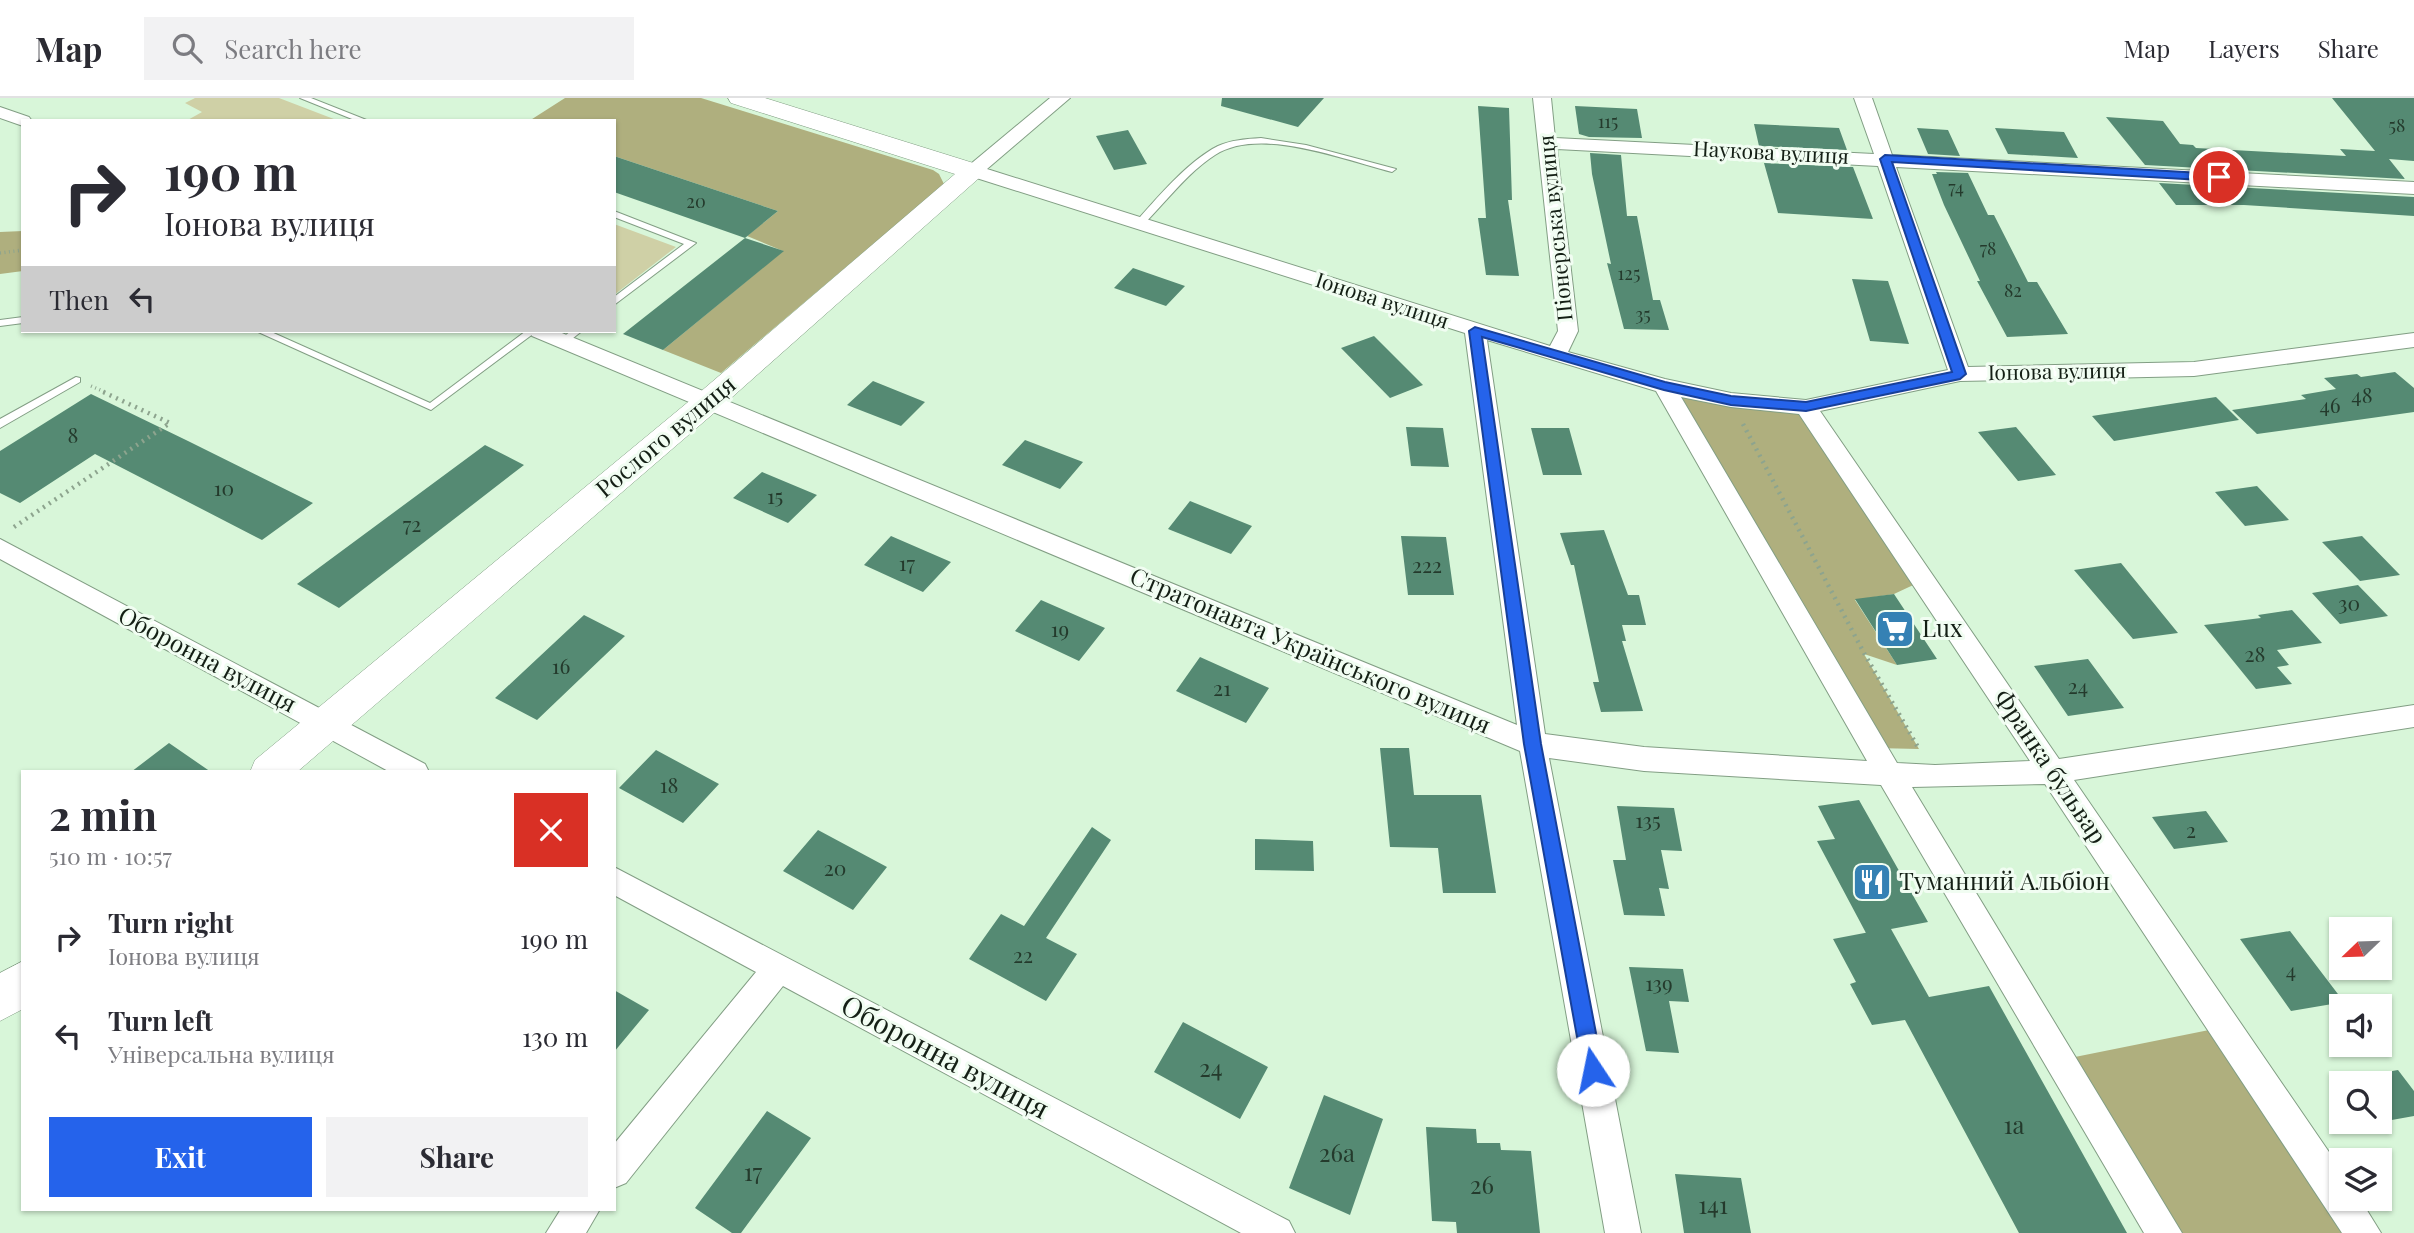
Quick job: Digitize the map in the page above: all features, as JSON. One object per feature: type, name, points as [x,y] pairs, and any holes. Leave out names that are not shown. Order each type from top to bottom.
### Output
[{"type":"street","name":"Іонова вулиця","points":[[740,98],[1475,331],[1664,386],[1731,400],[1806,407],[1960,374],[2194,369],[2414,340]]},
{"type":"street","name":"Рослого вулиця","points":[[271,770],[710,400],[1061,98]]},
{"type":"street","name":"Піонерська вулиця","points":[[1542,98],[1567,331],[1556,355]]},
{"type":"street","points":[[1863,98],[1960,374]]},
{"type":"street","points":[[0,112],[21,120]]},
{"type":"street","name":"Наукова вулиця","points":[[1547,143],[2414,188]]},
{"type":"street","points":[[1475,331],[1533,744],[1623,1233]]},
{"type":"street","name":"Стратонавта Українського вулиця","points":[[571,335],[710,400],[1533,744],[1644,759],[1935,777],[2053,772],[2414,716]]},
{"type":"street","points":[[1664,386],[1890,776],[2164,1233]]},
{"type":"street","name":"Франка бульвар","points":[[1806,407],[2363,1233]]},
{"type":"street","name":"Оборонна вулиця","points":[[4,545],[411,770]]},
{"type":"street","name":"Оборонна вулиця","points":[[616,881],[1277,1233]]},
{"type":"street","points":[[616,1169],[778,969]]},
{"type":"street","points":[[0,1000],[21,983]]},
{"type":"street","points":[[564,1233],[581,1211]]},
{"type":"lane","points":[[304,98],[360,119]]},
{"type":"lane","points":[[1139,224],[1204,159],[1223,147],[1244,141],[1287,144],[1392,169]]},
{"type":"lane","points":[[616,215],[691,243],[616,300]]},
{"type":"lane","points":[[0,323],[21,320]]},
{"type":"lane","points":[[265,333],[431,407],[529,333]]},
{"type":"lane","points":[[0,424],[76,380]]},
{"type":"path","points":[[0,253],[21,250]]},
{"type":"path","points":[[4,545],[170,423],[76,380]]},
{"type":"path","points":[[1731,400],[1864,653],[1935,777]]},
{"type":"green space","points":[[195,98],[279,98],[334,119],[190,119],[202,112],[185,103]]},
{"type":"green space","points":[[565,98],[701,98],[933,170],[939,174],[944,184],[721,373],[663,350],[783,251],[747,236],[778,211],[616,157],[616,119],[532,119]]},
{"type":"green space","points":[[616,225],[676,247],[616,293]]},
{"type":"green space","points":[[21,231],[21,271],[0,274],[0,232]]},
{"type":"green space","points":[[1664,386],[1806,407],[1924,580],[1894,594],[1855,600],[1897,665],[1864,654],[1919,749],[1875,748]]},
{"type":"green space","points":[[2224,1027],[2329,1183],[2329,1211],[2348,1211],[2363,1233],[2164,1233],[2060,1060]]},
{"type":"building","points":[[1222,98],[1324,98],[1298,127],[1221,106]]},
{"type":"building","points":[[2332,98],[2414,98],[2414,161],[2389,159],[2405,179],[2145,165],[2106,117],[2163,121],[2180,144],[2193,145],[2196,148],[2346,156],[2340,149],[2375,151]]},
{"type":"building","points":[[1478,106],[1509,108],[1512,200],[1508,200],[1519,276],[1486,275],[1478,218],[1486,218]]},
{"type":"building","points":[[1575,106],[1637,109],[1642,138],[1589,137],[1579,134]]},
{"type":"building","points":[[1754,124],[1839,128],[1847,150],[1759,146]]},
{"type":"building","points":[[1917,128],[1948,130],[1960,156],[1928,154]]},
{"type":"building","points":[[1995,128],[2064,132],[2078,158],[2008,154]]},
{"type":"building","points":[[1128,130],[1147,164],[1114,170],[1096,136]]},
{"type":"building","points":[[1590,153],[1621,155],[1627,216],[1637,216],[1653,300],[1660,300],[1669,330],[1624,329],[1607,263],[1611,264]]},
{"type":"building","points":[[616,157],[778,211],[745,238],[616,193]]},
{"type":"building","points":[[1764,163],[1853,167],[1873,219],[1778,213]]},
{"type":"building","points":[[1936,172],[1968,173],[1988,215],[1994,215],[2028,282],[2037,282],[2068,334],[2007,337],[1977,281],[1980,281],[1944,205],[1932,174],[1937,174]]},
{"type":"building","points":[[2159,183],[2414,197],[2414,216],[2244,205],[2176,205]]},
{"type":"building","points":[[745,238],[784,251],[663,350],[623,334]]},
{"type":"building","points":[[1133,268],[1185,286],[1166,306],[1114,288]]},
{"type":"building","points":[[1852,279],[1888,281],[1909,344],[1870,341]]},
{"type":"building","points":[[1374,336],[1423,385],[1390,398],[1341,348]]},
{"type":"building","points":[[2395,372],[2414,388],[2414,412],[2257,434],[2232,410],[2306,399],[2301,395],[2336,389],[2324,378],[2357,374],[2361,377]]},
{"type":"building","points":[[873,381],[925,402],[901,426],[847,405]]},
{"type":"building","points":[[91,394],[313,503],[262,540],[95,454],[20,503],[0,493],[0,451]]},
{"type":"building","points":[[2216,397],[2239,420],[2114,441],[2092,416]]},
{"type":"building","points":[[1406,427],[1443,428],[1449,467],[1411,466]]},
{"type":"building","points":[[2016,427],[2056,475],[2018,481],[1978,432]]},
{"type":"building","points":[[1531,428],[1569,428],[1582,475],[1543,475]]},
{"type":"building","points":[[1025,440],[1083,462],[1060,489],[1002,465]]},
{"type":"building","points":[[485,445],[524,465],[339,608],[297,584]]},
{"type":"building","points":[[762,472],[817,495],[788,523],[733,498]]},
{"type":"building","points":[[2257,486],[2289,520],[2245,526],[2215,492]]},
{"type":"building","points":[[1190,501],[1252,526],[1231,554],[1168,529]]},
{"type":"building","points":[[1604,530],[1628,595],[1639,595],[1646,625],[1622,625],[1626,641],[1622,641],[1643,711],[1601,712],[1593,682],[1599,682],[1574,565],[1571,565],[1560,533]]},
{"type":"building","points":[[891,536],[951,562],[923,592],[864,565]]},
{"type":"building","points":[[1401,536],[1446,537],[1454,595],[1408,595]]},
{"type":"building","points":[[2362,536],[2400,575],[2360,581],[2322,542]]},
{"type":"building","points":[[2121,563],[2178,633],[2133,639],[2074,570]]},
{"type":"building","points":[[2358,585],[2388,616],[2340,624],[2312,593]]},
{"type":"building","name":"Lux","points":[[1894,594],[1937,659],[1897,665],[1855,599]]},
{"type":"building","points":[[1041,600],[1105,628],[1079,661],[1015,631]]},
{"type":"building","points":[[2292,610],[2322,643],[2277,650],[2289,665],[2277,667],[2292,684],[2256,689],[2204,625],[2261,618],[2258,615]]},
{"type":"building","points":[[584,615],[625,636],[537,720],[495,698]]},
{"type":"building","points":[[1200,657],[1269,688],[1246,723],[1176,691]]},
{"type":"building","points":[[2088,659],[2124,708],[2068,716],[2034,666]]},
{"type":"building","points":[[169,743],[208,770],[134,770]]},
{"type":"building","points":[[1380,748],[1409,748],[1414,795],[1481,795],[1496,893],[1443,893],[1438,848],[1390,847]]},
{"type":"building","points":[[656,750],[719,784],[683,823],[619,788]]},
{"type":"building","points":[[1859,800],[1928,922],[1891,929],[1929,997],[1989,986],[2127,1233],[2019,1233],[1905,1020],[1872,1025],[1850,984],[1856,982],[1833,939],[1866,933],[1817,841],[1835,839],[1818,806]]},
{"type":"building","points":[[1617,806],[1674,808],[1682,851],[1661,850],[1669,889],[1659,888],[1665,916],[1624,915],[1613,860],[1626,860]]},
{"type":"building","points":[[2206,811],[2228,842],[2174,849],[2152,817]]},
{"type":"building","points":[[1092,827],[1111,840],[1046,938],[1077,954],[1046,1001],[969,959],[1001,914],[1024,926]]},
{"type":"building","points":[[818,830],[887,867],[853,910],[783,871]]},
{"type":"building","points":[[1255,839],[1313,841],[1314,871],[1255,870]]},
{"type":"building","points":[[2290,931],[2338,994],[2329,994],[2329,1005],[2291,1011],[2240,939]]},
{"type":"building","points":[[1629,967],[1683,969],[1689,1002],[1669,1001],[1679,1053],[1646,1051]]},
{"type":"building","points":[[616,991],[649,1010],[616,1050]]},
{"type":"building","points":[[1183,1022],[1268,1067],[1240,1119],[1154,1072]]},
{"type":"building","points":[[2398,1070],[2414,1091],[2414,1116],[2392,1120],[2392,1071]]},
{"type":"building","points":[[1324,1095],[1383,1119],[1350,1215],[1289,1188]]},
{"type":"building","points":[[767,1111],[811,1138],[741,1233],[732,1233],[695,1208]]},
{"type":"building","points":[[1426,1127],[1476,1129],[1477,1143],[1500,1143],[1501,1150],[1531,1151],[1540,1233],[1457,1233],[1456,1222],[1432,1221]]},
{"type":"building","points":[[1675,1174],[1741,1178],[1751,1233],[1684,1233]]},
{"type":"place","name":"Lux","points":[[1895,629]]},
{"type":"place","name":"Туманний Альбіон","points":[[1872,882]]},
{"type":"route","points":[[1593,1070],[1533,744],[1475,331],[1664,386],[1731,400],[1806,407],[1960,374],[1885,159],[2219,177]]}]
